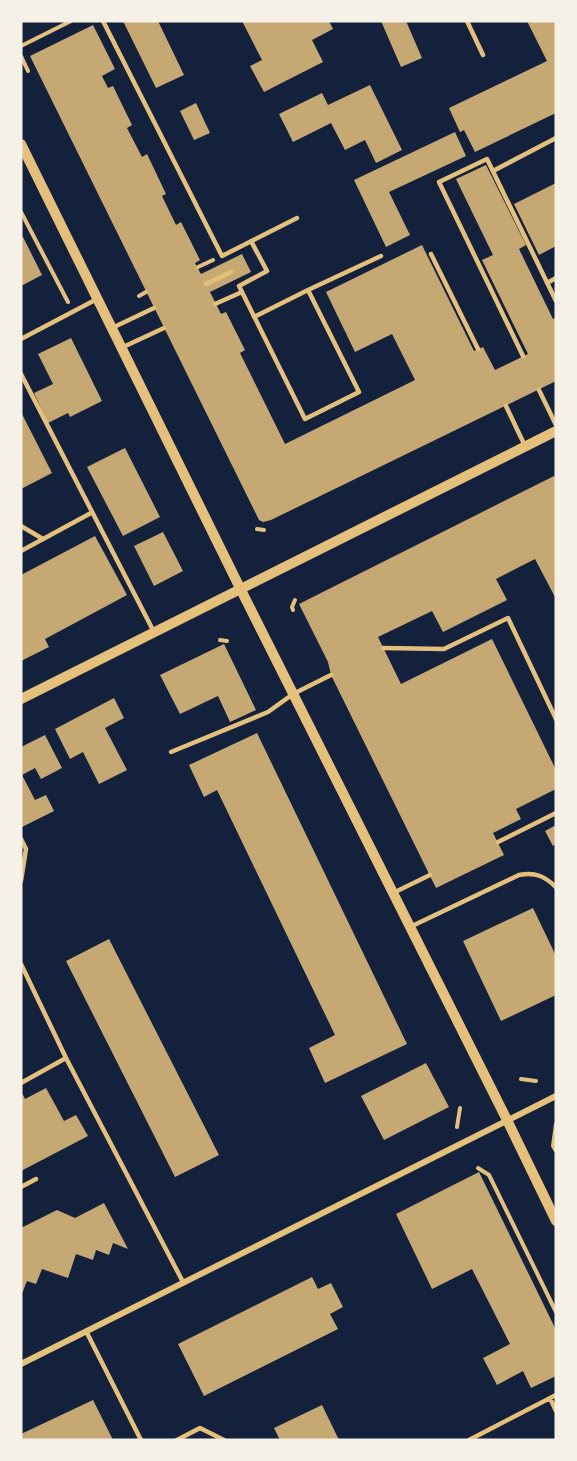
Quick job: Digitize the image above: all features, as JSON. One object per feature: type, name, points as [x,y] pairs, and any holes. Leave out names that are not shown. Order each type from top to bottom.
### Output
[{"type":"street","points":[[21,144],[556,1221]]},
{"type":"street","points":[[21,699],[556,431]]},
{"type":"street","points":[[21,1364],[556,1096]]},
{"type":"lane","points":[[103,21],[222,256],[297,218]]},
{"type":"lane","points":[[467,21],[483,55]]},
{"type":"lane","points":[[493,171],[556,138]]},
{"type":"lane","points":[[523,357],[439,182],[487,159],[556,301]]},
{"type":"lane","points":[[252,241],[267,272],[238,286],[305,419],[359,392],[308,290]]},
{"type":"lane","points":[[431,254],[478,349]]},
{"type":"lane","points":[[254,317],[381,256]]},
{"type":"lane","points":[[206,284],[231,272]]},
{"type":"lane","points":[[547,283],[556,278]]},
{"type":"lane","points":[[215,304],[242,292]]},
{"type":"lane","points":[[21,339],[97,299]]},
{"type":"lane","points":[[112,328],[154,308]]},
{"type":"lane","points":[[121,348],[164,328]]},
{"type":"lane","points":[[21,374],[154,632]]},
{"type":"lane","points":[[539,390],[556,425]]},
{"type":"lane","points":[[506,406],[525,446]]},
{"type":"lane","points":[[21,550],[91,513]]},
{"type":"lane","points":[[21,526],[43,539]]},
{"type":"lane","points":[[383,648],[444,649],[508,618],[556,719]]},
{"type":"lane","points":[[171,753],[268,712],[293,694],[331,675]]},
{"type":"lane","points":[[498,842],[556,813]]},
{"type":"lane","points":[[21,839],[26,849],[21,881]]},
{"type":"lane","points":[[410,927],[519,875],[533,873],[546,878],[556,887]]},
{"type":"lane","points":[[393,893],[430,875]]},
{"type":"lane","points":[[21,964],[66,1058],[183,1282]]},
{"type":"lane","points":[[21,1083],[66,1058]]},
{"type":"lane","points":[[21,1187],[36,1179]]},
{"type":"lane","points":[[86,1331],[141,1440]]},
{"type":"lane","points":[[469,1440],[556,1395]]},
{"type":"lane","points":[[550,1398],[556,1411]]},
{"type":"lane","points":[[177,1440],[200,1428],[224,1440]]},
{"type":"path","points":[[21,46],[71,21]]},
{"type":"path","points":[[21,56],[28,71]]},
{"type":"path","points":[[21,213],[73,312]]},
{"type":"path","points":[[139,296],[146,292]]},
{"type":"path","points":[[257,529],[264,530]]},
{"type":"path","points":[[293,610],[295,600]]},
{"type":"path","points":[[220,640],[227,641]]},
{"type":"path","points":[[521,1079],[536,1081]]},
{"type":"path","points":[[457,1126],[460,1108]]},
{"type":"path","points":[[556,1124],[553,1146],[556,1151]]},
{"type":"path","points":[[478,1168],[489,1175],[556,1312]]},
{"type":"building","points":[[123,21],[158,21],[184,75],[156,88]]},
{"type":"building","points":[[242,21],[329,21],[333,29],[312,40],[323,62],[264,92],[250,66],[262,60]]},
{"type":"building","points":[[381,21],[406,21],[422,58],[401,67]]},
{"type":"building","points":[[527,21],[556,21],[556,113],[475,152],[464,130],[460,132],[449,108],[547,61]]},
{"type":"building","points":[[93,25],[115,69],[102,76],[108,88],[113,86],[132,125],[127,128],[142,157],[147,154],[166,194],[162,196],[176,225],[181,222],[200,260],[195,263],[201,274],[242,254],[251,272],[210,292],[221,314],[226,312],[245,350],[240,353],[285,444],[415,380],[392,334],[355,352],[326,292],[422,245],[474,351],[483,347],[495,370],[528,354],[482,260],[493,255],[456,179],[486,165],[526,245],[519,249],[553,319],[556,317],[556,381],[271,520],[263,522],[259,520],[30,56]]},
{"type":"building","points":[[370,85],[402,150],[376,163],[365,140],[345,150],[331,123],[293,142],[279,114],[322,93],[328,105]]},
{"type":"building","points":[[196,103],[210,133],[194,140],[180,111]]},
{"type":"building","points":[[455,132],[466,156],[389,192],[410,235],[386,247],[354,180]]},
{"type":"building","points":[[556,183],[556,246],[539,255],[514,204]]},
{"type":"building","points":[[23,237],[42,275],[21,286],[21,238]]},
{"type":"building","points":[[71,338],[102,401],[70,417],[68,413],[48,423],[34,393],[53,384],[38,354]]},
{"type":"building","points":[[21,412],[52,473],[21,489]]},
{"type":"building","points":[[125,448],[160,517],[123,536],[87,467]]},
{"type":"building","points":[[554,476],[556,479],[556,599],[535,559],[496,579],[507,600],[443,632],[432,611],[378,637],[401,684],[492,639],[556,770],[556,789],[516,809],[521,819],[493,833],[504,855],[436,888],[331,675],[328,662],[299,604]]},
{"type":"building","points":[[163,532],[183,571],[154,586],[134,546]]},
{"type":"building","points":[[95,536],[127,595],[45,639],[49,647],[21,661],[21,575]]},
{"type":"building","points":[[224,644],[256,710],[230,722],[218,696],[180,714],[160,675]]},
{"type":"building","points":[[114,698],[124,718],[105,728],[127,770],[99,784],[83,752],[70,759],[55,729]]},
{"type":"building","points":[[257,733],[407,1044],[325,1083],[309,1048],[335,1035],[217,790],[204,797],[189,765]]},
{"type":"building","points":[[45,735],[62,768],[41,779],[35,768],[22,775],[35,800],[46,795],[54,811],[22,827],[21,747]]},
{"type":"building","points":[[556,825],[556,844],[553,846],[545,831]]},
{"type":"building","points":[[533,908],[556,956],[556,995],[501,1021],[463,941]]},
{"type":"building","points":[[109,939],[219,1155],[175,1177],[66,961]]},
{"type":"building","points":[[426,1063],[449,1107],[384,1140],[361,1096]]},
{"type":"building","points":[[46,1088],[64,1121],[76,1115],[88,1136],[21,1171],[21,1091],[25,1099]]},
{"type":"building","points":[[479,1172],[556,1330],[556,1376],[531,1388],[523,1371],[497,1385],[483,1358],[510,1344],[472,1269],[432,1289],[396,1214]]},
{"type":"building","points":[[104,1203],[128,1249],[113,1243],[109,1255],[96,1250],[93,1260],[76,1254],[68,1278],[42,1269],[36,1284],[27,1281],[21,1296],[21,1228],[57,1210],[75,1218]]},
{"type":"building","points":[[312,1277],[318,1289],[331,1283],[343,1307],[330,1314],[338,1329],[204,1396],[178,1344]]},
{"type":"building","points":[[93,1400],[113,1440],[21,1440],[21,1434]]},
{"type":"building","points":[[322,1405],[339,1440],[280,1440],[274,1428]]}]
